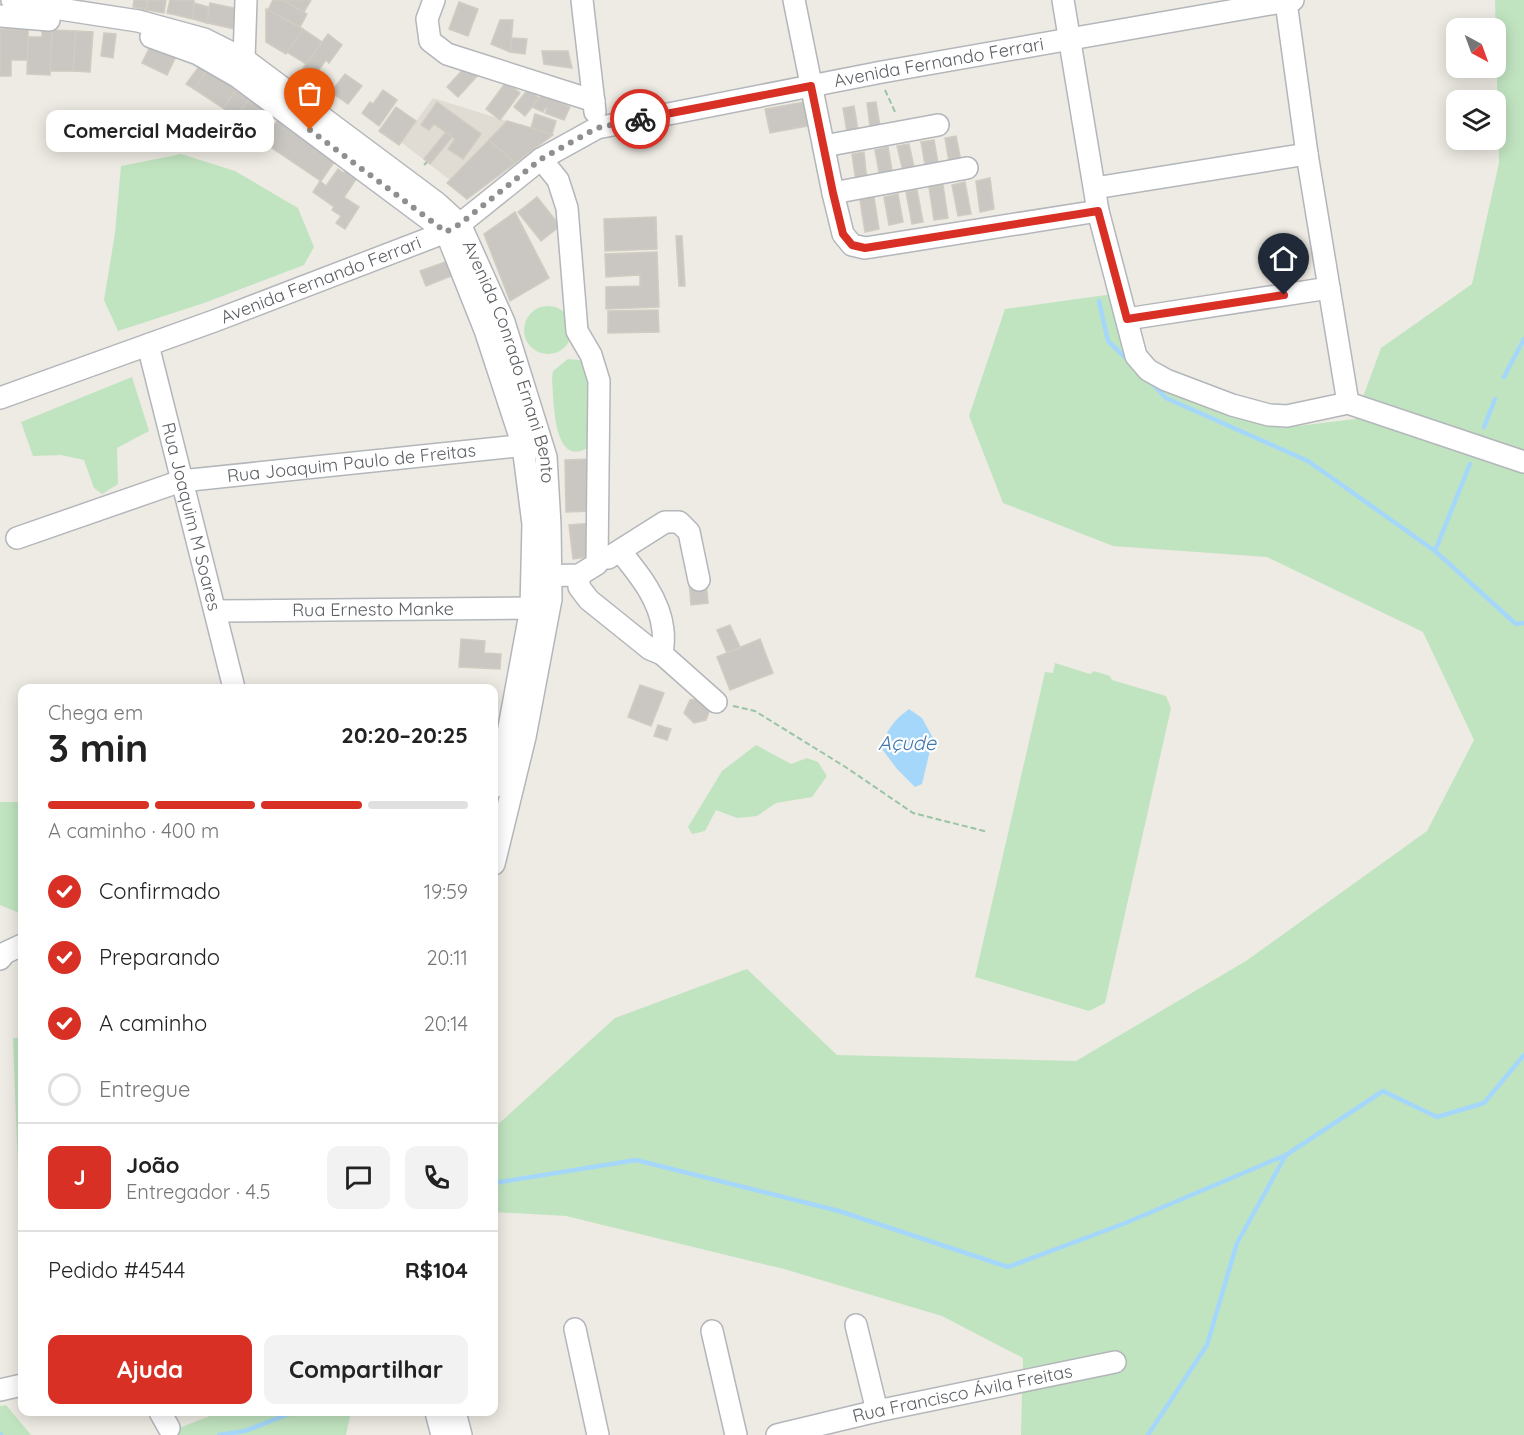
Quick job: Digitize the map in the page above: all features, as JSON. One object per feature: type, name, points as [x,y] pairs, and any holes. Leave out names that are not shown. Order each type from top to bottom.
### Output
[{"type":"street","name":"Avenida Conrado Ernani Bento","points":[[12,0],[40,12]]},
{"type":"street","points":[[241,68],[246,0]]},
{"type":"street","points":[[434,0],[427,19],[430,41],[447,54],[594,101]]},
{"type":"street","points":[[582,0],[597,128]]},
{"type":"street","points":[[794,0],[833,193],[843,234],[852,245],[865,248],[1098,211]]},
{"type":"street","points":[[1063,0],[1098,211],[1136,357],[1148,370],[1166,380],[1232,405],[1269,415],[1287,416],[1348,403],[1524,462]]},
{"type":"street","points":[[1290,1],[1307,154],[1348,403]]},
{"type":"street","name":"Avenida Fernando Ferrari","points":[[0,398],[148,345],[453,228],[541,159],[597,128],[882,72],[1290,1]]},
{"type":"street","name":"Avenida Conrado Ernani Bento","points":[[0,16],[40,12],[138,21],[201,46],[241,68],[453,228],[494,326],[533,445],[546,457],[549,514],[541,576],[544,605],[498,842]]},
{"type":"street","points":[[824,146],[938,125]]},
{"type":"street","points":[[1095,188],[1307,154]]},
{"type":"street","points":[[541,159],[558,180],[567,208],[577,331],[591,355],[599,381],[597,564]]},
{"type":"street","points":[[833,193],[967,168]]},
{"type":"street","points":[[1127,319],[1329,288]]},
{"type":"street","name":"Rua Joaquim M Soares","points":[[148,345],[233,684]]},
{"type":"street","name":"Rua Joaquim Paulo de Freitas","points":[[17,538],[181,481],[533,445]]},
{"type":"street","points":[[541,576],[579,576],[665,522],[679,522],[689,532],[699,580]]},
{"type":"street","points":[[620,551],[652,595],[663,630],[662,654]]},
{"type":"street","points":[[579,576],[579,587],[589,600],[650,650],[662,654],[716,702]]},
{"type":"street","name":"Rua Ernesto Manke","points":[[215,611],[544,605],[589,600]]},
{"type":"street","name":"Avenida Conrado Ernani Bento","points":[[498,778],[517,735]]},
{"type":"street","points":[[0,959],[5,953],[18,947]]},
{"type":"street","points":[[856,1325],[877,1411]]},
{"type":"street","points":[[575,1329],[598,1435]]},
{"type":"street","points":[[712,1331],[736,1435]]},
{"type":"street","name":"Rua Francisco Ávila Freitas","points":[[777,1435],[877,1411],[1114,1362]]},
{"type":"street","points":[[0,1390],[18,1386]]},
{"type":"street","points":[[437,1416],[442,1435]]},
{"type":"street","points":[[456,1416],[461,1435]]},
{"type":"path","points":[[882,72],[885,89],[894,111],[911,129]]},
{"type":"path","points":[[424,165],[427,162]]},
{"type":"path","points":[[716,702],[755,711],[847,768],[913,813],[988,832]]},
{"type":"shaded area","points":[[433,98],[507,121],[450,180],[401,142]]},
{"type":"green space","points":[[1495,0],[1524,0],[1524,1435],[1021,1435],[1023,1358],[942,1316],[784,1269],[566,1216],[498,1212],[498,1124],[615,1018],[747,969],[837,1055],[1076,1061],[1246,961],[1427,831],[1474,740],[1423,632],[1267,557],[1113,546],[1003,503],[969,416],[1005,309],[1113,294],[1140,372],[1281,428],[1355,419],[1381,348],[1472,284],[1499,163],[1499,150],[1506,150],[1506,90],[1497,90],[1497,78],[1506,78],[1506,18],[1495,18]]},
{"type":"green space","points":[[181,154],[235,171],[298,208],[314,247],[304,265],[204,303],[118,331],[104,300],[115,233],[121,166]]},
{"type":"green space","points":[[548,306],[565,313],[572,330],[565,347],[548,354],[531,347],[524,330],[531,313]]},
{"type":"green space","points":[[568,359],[588,364],[592,445],[579,451],[569,450],[562,442],[555,416],[553,371]]},
{"type":"green space","points":[[132,377],[149,431],[117,448],[118,484],[102,494],[94,488],[84,460],[61,455],[33,456],[21,422]]},
{"type":"green space","points":[[1055,663],[1090,674],[1094,671],[1110,676],[1112,680],[1166,696],[1171,708],[1105,1003],[1089,1011],[975,977],[1045,672],[1053,673]]},
{"type":"green space","points":[[756,745],[791,764],[807,758],[818,762],[827,776],[812,797],[776,803],[757,816],[737,818],[716,810],[705,831],[692,834],[688,827],[722,771]]},
{"type":"green space","points":[[0,802],[18,802],[18,912],[0,905]]},
{"type":"green space","points":[[13,1038],[18,1038],[18,1170]]},
{"type":"green space","points":[[6,1405],[31,1435],[0,1435],[0,1406]]},
{"type":"green space","points":[[210,1416],[350,1416],[346,1435],[161,1435]]},
{"type":"water","name":"Açude","points":[[909,709],[922,718],[933,738],[922,784],[915,787],[882,749],[891,726]]},
{"type":"building","points":[[134,0],[148,0],[146,10],[133,7]]},
{"type":"building","points":[[148,0],[166,0],[164,13],[146,10]]},
{"type":"building","points":[[170,0],[194,0],[193,19],[167,13]]},
{"type":"building","points":[[273,0],[282,0],[307,14],[300,27],[268,10]]},
{"type":"building","points":[[282,0],[311,0],[304,12]]},
{"type":"building","points":[[459,2],[478,9],[468,36],[449,29]]},
{"type":"building","points":[[194,3],[209,7],[207,23],[193,19]]},
{"type":"building","points":[[210,3],[239,9],[239,30],[207,23]]},
{"type":"building","points":[[266,9],[303,29],[286,54],[266,42]]},
{"type":"building","points":[[500,20],[513,20],[510,52],[491,44]]},
{"type":"building","points":[[0,29],[28,30],[28,60],[11,60],[11,76],[0,76]]},
{"type":"building","points":[[303,29],[322,42],[306,64],[287,52]]},
{"type":"building","points":[[42,30],[52,30],[50,75],[27,74],[28,37],[42,37]]},
{"type":"building","points":[[52,30],[76,31],[73,71],[50,71]]},
{"type":"building","points":[[76,31],[93,32],[90,72],[73,71]]},
{"type":"building","points":[[104,33],[116,34],[113,58],[101,56]]},
{"type":"building","points":[[328,34],[342,45],[329,63],[326,60],[312,79],[301,71]]},
{"type":"building","points":[[512,38],[527,39],[525,54],[510,52]]},
{"type":"building","points":[[153,41],[178,52],[167,75],[142,63]]},
{"type":"building","points":[[542,51],[568,51],[572,68],[544,64]]},
{"type":"building","points":[[201,64],[208,69],[194,89],[186,84]]},
{"type":"building","points":[[468,64],[479,74],[458,97],[447,87]]},
{"type":"building","points":[[208,69],[237,89],[223,108],[194,89]]},
{"type":"building","points":[[345,74],[362,86],[348,104],[331,92]]},
{"type":"building","points":[[506,82],[520,93],[500,120],[486,109]]},
{"type":"building","points":[[237,89],[250,98],[235,117],[223,108]]},
{"type":"building","points":[[528,89],[539,98],[525,116],[514,107]]},
{"type":"building","points":[[383,90],[397,100],[379,126],[362,113],[370,102],[373,104]]},
{"type":"building","points":[[542,94],[570,107],[564,120],[545,113],[547,109],[545,108],[543,112],[532,107]]},
{"type":"building","points":[[250,98],[274,114],[254,143],[236,130],[242,121],[235,117]]},
{"type":"building","points":[[437,102],[481,134],[463,159],[448,149],[455,139],[434,124],[429,130],[421,125]]},
{"type":"building","points":[[804,102],[808,126],[770,133],[765,109]]},
{"type":"building","points":[[876,102],[881,132],[871,134],[867,103]]},
{"type":"building","points":[[854,106],[859,136],[848,138],[843,108]]},
{"type":"building","points":[[396,107],[416,121],[399,145],[379,131]]},
{"type":"building","points":[[535,114],[556,121],[552,134],[531,128]]},
{"type":"building","points":[[279,118],[337,158],[321,181],[263,142]]},
{"type":"building","points":[[507,121],[553,135],[515,163],[489,140]]},
{"type":"building","points":[[446,132],[452,137],[430,164],[424,159]]},
{"type":"building","points":[[956,136],[962,166],[950,168],[945,138]]},
{"type":"building","points":[[489,140],[515,163],[467,199],[447,183]]},
{"type":"building","points":[[934,140],[939,169],[926,171],[921,142]]},
{"type":"building","points":[[909,144],[915,172],[904,175],[897,146]]},
{"type":"building","points":[[888,147],[893,176],[880,178],[875,150]]},
{"type":"building","points":[[864,152],[867,181],[856,182],[852,154]]},
{"type":"building","points":[[338,169],[344,173],[345,170],[357,178],[344,197],[359,207],[345,229],[336,223],[341,216],[332,210],[334,207],[313,192],[320,181],[326,186]]},
{"type":"building","points":[[990,178],[994,209],[980,212],[976,181]]},
{"type":"building","points":[[965,182],[971,214],[958,216],[952,185]]},
{"type":"building","points":[[943,185],[948,218],[934,220],[929,187]]},
{"type":"building","points":[[917,190],[923,222],[912,224],[906,192]]},
{"type":"building","points":[[898,194],[903,222],[889,225],[884,197]]},
{"type":"building","points":[[537,197],[560,226],[541,241],[518,212]]},
{"type":"building","points":[[874,197],[879,229],[865,232],[860,200]]},
{"type":"building","points":[[515,212],[549,278],[510,301],[484,234]]},
{"type":"building","points":[[656,217],[657,249],[605,251],[604,219]]},
{"type":"building","points":[[676,236],[682,236],[685,286],[679,286]]},
{"type":"building","points":[[657,252],[659,307],[606,309],[606,287],[640,286],[640,275],[606,277],[605,254]]},
{"type":"building","points":[[451,260],[456,274],[426,286],[420,271]]},
{"type":"building","points":[[658,310],[659,332],[608,333],[608,311]]},
{"type":"building","points":[[591,459],[592,511],[566,512],[565,460]]},
{"type":"building","points":[[593,523],[596,556],[573,559],[569,525]]},
{"type":"building","points":[[706,580],[708,603],[691,605],[689,581]]},
{"type":"building","points":[[730,625],[740,647],[727,653],[717,630]]},
{"type":"building","points":[[461,639],[485,641],[484,653],[501,654],[500,669],[459,667]]},
{"type":"building","points":[[760,639],[773,673],[730,690],[717,657]]},
{"type":"building","points":[[640,685],[664,693],[651,726],[628,717]]},
{"type":"building","points":[[703,698],[710,709],[706,720],[694,723],[684,713],[690,700]]},
{"type":"building","points":[[658,725],[671,729],[667,740],[654,736]]},
{"type":"waterway","points":[[1099,301],[1108,341],[1129,361]]},
{"type":"waterway","points":[[1504,377],[1524,339]]},
{"type":"waterway","points":[[1150,381],[1166,398],[1308,461],[1435,551],[1516,624],[1524,623]]},
{"type":"waterway","points":[[1484,427],[1495,399]]},
{"type":"waterway","points":[[1435,551],[1470,464]]},
{"type":"waterway","points":[[1148,1435],[1207,1345],[1237,1243],[1286,1155],[1383,1091],[1437,1117],[1484,1103],[1524,1055]]},
{"type":"waterway","points":[[498,1182],[636,1160],[839,1211],[1008,1267],[1123,1224],[1286,1155]]},
{"type":"waterway","points":[[219,1435],[245,1431],[284,1416]]},
{"type":"way so far","points":[[310,130],[446,232],[460,224],[541,159],[597,128],[640,119]]},
{"type":"place","name":"Comercial Madeirão","points":[[310,130]]},
{"type":"route","points":[[640,119],[811,86],[843,234],[852,245],[865,248],[1098,211],[1127,319],[1284,295]]}]
